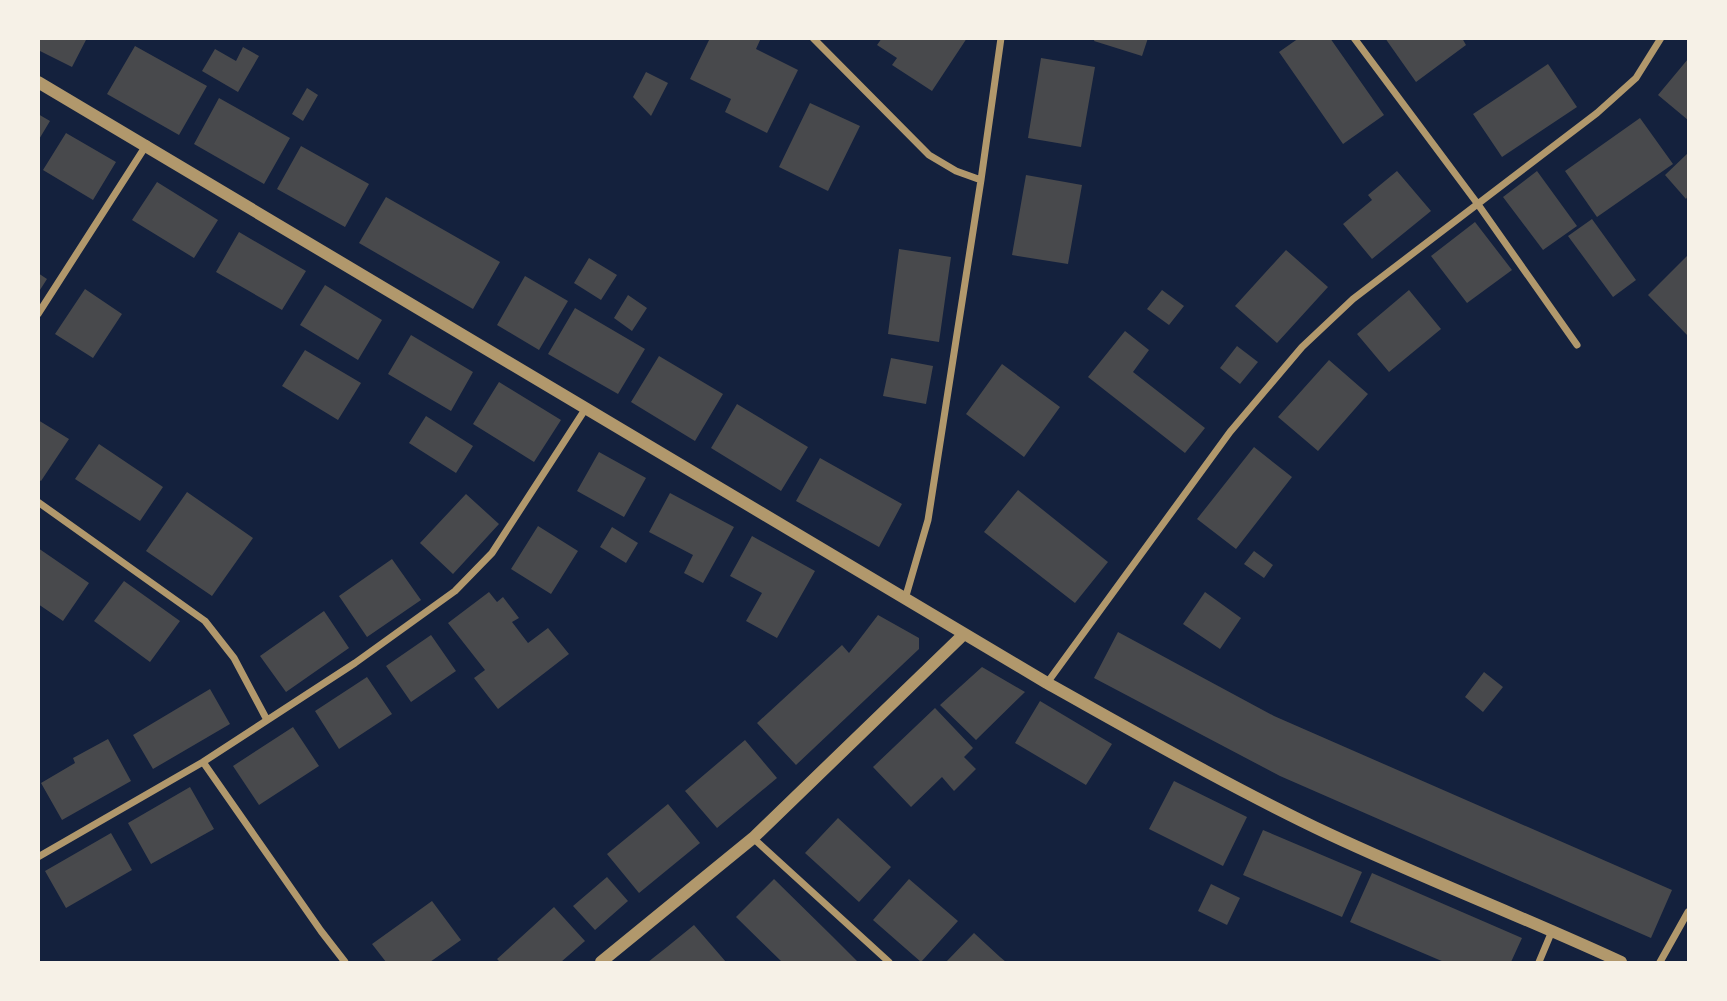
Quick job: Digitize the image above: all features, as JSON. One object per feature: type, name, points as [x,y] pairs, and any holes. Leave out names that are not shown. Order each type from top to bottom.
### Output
[{"type":"street","points":[[813,38],[929,155],[956,171],[981,180]]},
{"type":"street","points":[[905,598],[928,520],[1001,38]]},
{"type":"street","points":[[1354,38],[1477,203],[1577,345]]},
{"type":"street","points":[[1047,684],[1230,432],[1302,347],[1353,299],[1597,113],[1636,78],[1661,38]]},
{"type":"street","points":[[38,82],[147,144],[1047,684],[1211,775],[1329,834],[1620,962]]},
{"type":"street","points":[[38,314],[147,144]]},
{"type":"street","points":[[38,857],[203,762],[355,663],[456,591],[492,553],[586,408]]},
{"type":"street","points":[[38,502],[205,621],[234,658],[267,720]]},
{"type":"street","points":[[601,962],[753,838],[964,634]]},
{"type":"street","points":[[203,762],[321,932],[345,962]]},
{"type":"street","points":[[753,838],[889,962]]},
{"type":"street","points":[[1660,962],[1689,912]]},
{"type":"street","points":[[1539,962],[1552,930]]},
{"type":"building","points":[[38,38],[87,38],[72,67],[38,50]]},
{"type":"building","points":[[710,38],[761,38],[756,49],[798,70],[767,133],[725,112],[731,99],[690,79]]},
{"type":"building","points":[[882,38],[967,38],[932,91],[892,65],[897,58],[877,45]]},
{"type":"building","points":[[1095,38],[1148,38],[1142,56],[1094,41]]},
{"type":"building","points":[[1299,38],[1330,38],[1384,115],[1343,144],[1279,52]]},
{"type":"building","points":[[1385,38],[1462,38],[1466,45],[1416,82]]},
{"type":"building","points":[[135,46],[207,86],[179,135],[107,94]]},
{"type":"building","points":[[243,47],[259,56],[238,92],[202,71],[215,49],[236,61]]},
{"type":"building","points":[[1041,58],[1095,67],[1081,147],[1028,138]]},
{"type":"building","points":[[1688,59],[1688,120],[1658,95]]},
{"type":"building","points":[[1548,64],[1577,107],[1502,157],[1473,114]]},
{"type":"building","points":[[646,72],[668,83],[651,116],[633,97]]},
{"type":"building","points":[[307,88],[318,95],[303,121],[292,114]]},
{"type":"building","points":[[219,98],[290,138],[264,184],[194,144]]},
{"type":"building","points":[[810,103],[860,126],[828,191],[779,167]]},
{"type":"building","points":[[38,114],[50,121],[38,141]]},
{"type":"building","points":[[1640,118],[1673,164],[1597,217],[1565,171]]},
{"type":"building","points":[[66,133],[116,162],[93,200],[43,170]]},
{"type":"building","points":[[301,146],[369,184],[345,227],[277,189]]},
{"type":"building","points":[[1688,153],[1688,196],[1686,199],[1665,175]]},
{"type":"building","points":[[1397,171],[1431,211],[1372,259],[1343,224],[1372,200],[1368,195]]},
{"type":"building","points":[[1537,171],[1577,226],[1543,250],[1503,197]]},
{"type":"building","points":[[1026,175],[1082,185],[1068,264],[1012,255]]},
{"type":"building","points":[[157,182],[218,220],[194,258],[132,220]]},
{"type":"building","points":[[386,197],[500,262],[473,309],[359,243]]},
{"type":"building","points":[[1592,219],[1636,280],[1613,297],[1568,236]]},
{"type":"building","points":[[1475,222],[1512,270],[1467,303],[1431,256]]},
{"type":"building","points":[[239,232],[306,271],[282,310],[216,272]]},
{"type":"building","points":[[899,249],[951,257],[939,342],[888,334]]},
{"type":"building","points":[[1286,250],[1328,287],[1277,343],[1235,306]]},
{"type":"building","points":[[1688,255],[1688,336],[1648,295]]},
{"type":"building","points":[[589,258],[617,275],[601,300],[574,283]]},
{"type":"building","points":[[38,273],[47,279],[38,293]]},
{"type":"building","points":[[525,276],[568,301],[539,350],[497,325]]},
{"type":"building","points":[[325,285],[382,320],[358,360],[300,325]]},
{"type":"building","points":[[85,289],[122,314],[93,358],[55,334]]},
{"type":"building","points":[[1162,290],[1184,306],[1169,325],[1147,309]]},
{"type":"building","points":[[1409,290],[1441,329],[1389,372],[1357,334]]},
{"type":"building","points":[[628,295],[647,308],[632,331],[614,318]]},
{"type":"building","points":[[575,308],[645,349],[618,394],[548,354]]},
{"type":"building","points":[[1125,331],[1149,350],[1133,372],[1205,428],[1185,453],[1088,377]]},
{"type":"building","points":[[411,335],[473,372],[451,411],[388,374]]},
{"type":"building","points":[[1237,346],[1258,362],[1240,384],[1220,368]]},
{"type":"building","points":[[305,350],[361,383],[338,420],[282,386]]},
{"type":"building","points":[[659,356],[723,394],[695,441],[631,402]]},
{"type":"building","points":[[891,358],[933,366],[926,404],[883,396]]},
{"type":"building","points":[[1329,360],[1368,394],[1318,451],[1278,417]]},
{"type":"building","points":[[1002,364],[1060,407],[1024,457],[966,414]]},
{"type":"building","points":[[499,382],[561,420],[534,462],[473,424]]},
{"type":"building","points":[[737,404],[808,447],[781,491],[711,448]]},
{"type":"building","points":[[426,416],[473,446],[456,473],[409,443]]},
{"type":"building","points":[[38,420],[69,439],[41,481],[38,479]]},
{"type":"building","points":[[99,444],[163,487],[140,521],[75,479]]},
{"type":"building","points":[[1254,447],[1292,477],[1236,549],[1197,519]]},
{"type":"building","points":[[599,452],[646,478],[624,517],[577,491]]},
{"type":"building","points":[[820,458],[902,504],[879,547],[796,501]]},
{"type":"building","points":[[1018,490],[1108,562],[1075,603],[984,532]]},
{"type":"building","points":[[187,492],[253,538],[212,596],[146,551]]},
{"type":"building","points":[[670,493],[734,527],[703,583],[684,573],[693,555],[649,532]]},
{"type":"building","points":[[466,494],[499,524],[453,574],[420,543]]},
{"type":"building","points":[[538,526],[578,551],[551,594],[511,569]]},
{"type":"building","points":[[612,527],[638,543],[626,563],[600,547]]},
{"type":"building","points":[[752,536],[815,571],[777,638],[746,621],[762,593],[730,576]]},
{"type":"building","points":[[38,548],[89,583],[63,621],[38,604]]},
{"type":"building","points":[[1254,551],[1273,565],[1264,578],[1244,564]]},
{"type":"building","points":[[392,559],[421,600],[367,637],[339,596]]},
{"type":"building","points":[[124,581],[180,621],[150,662],[94,621]]},
{"type":"building","points":[[489,592],[497,602],[503,597],[519,618],[512,622],[528,643],[548,628],[569,654],[498,709],[474,678],[485,670],[448,623]]},
{"type":"building","points":[[1205,592],[1241,618],[1220,649],[1183,624]]},
{"type":"building","points":[[324,611],[349,648],[286,692],[260,656]]},
{"type":"building","points":[[878,615],[919,638],[919,649],[796,765],[757,723],[842,645],[849,653]]},
{"type":"building","points":[[1118,632],[1274,716],[1672,890],[1651,938],[1280,776],[1094,678]]},
{"type":"building","points":[[431,635],[456,671],[411,702],[386,666]]},
{"type":"building","points":[[982,667],[1025,692],[976,740],[940,705]]},
{"type":"building","points":[[1484,672],[1503,687],[1483,712],[1465,697]]},
{"type":"building","points":[[367,677],[392,714],[339,749],[315,711]]},
{"type":"building","points":[[210,689],[230,724],[153,769],[133,735]]},
{"type":"building","points":[[1040,701],[1112,744],[1086,785],[1015,743]]},
{"type":"building","points":[[935,708],[973,748],[964,757],[976,769],[954,791],[942,777],[911,807],[873,767]]},
{"type":"building","points":[[293,727],[319,766],[259,805],[233,766]]},
{"type":"building","points":[[108,739],[131,781],[62,820],[41,783],[75,763],[73,758]]},
{"type":"building","points":[[745,740],[777,778],[717,828],[685,791]]},
{"type":"building","points":[[1174,781],[1247,817],[1223,866],[1149,829]]},
{"type":"building","points":[[190,787],[214,829],[151,864],[128,823]]},
{"type":"building","points":[[668,804],[700,843],[639,893],[607,854]]},
{"type":"building","points":[[838,818],[891,867],[859,902],[805,853]]},
{"type":"building","points":[[1263,830],[1362,872],[1342,917],[1243,875]]},
{"type":"building","points":[[111,833],[132,870],[66,908],[45,871]]},
{"type":"building","points":[[1372,873],[1522,938],[1511,962],[1444,962],[1350,922]]},
{"type":"building","points":[[607,877],[628,901],[595,930],[573,906]]},
{"type":"building","points":[[774,879],[858,962],[782,962],[736,917]]},
{"type":"building","points":[[909,879],[958,921],[921,962],[873,920]]},
{"type":"building","points":[[1211,884],[1240,898],[1227,925],[1198,911]]},
{"type":"building","points":[[432,901],[461,940],[430,962],[386,962],[372,944]]},
{"type":"building","points":[[554,907],[585,941],[561,962],[500,962],[497,959]]},
{"type":"building","points":[[694,925],[726,962],[648,962],[667,947]]},
{"type":"building","points":[[974,933],[1000,957],[1006,962],[946,962]]}]
